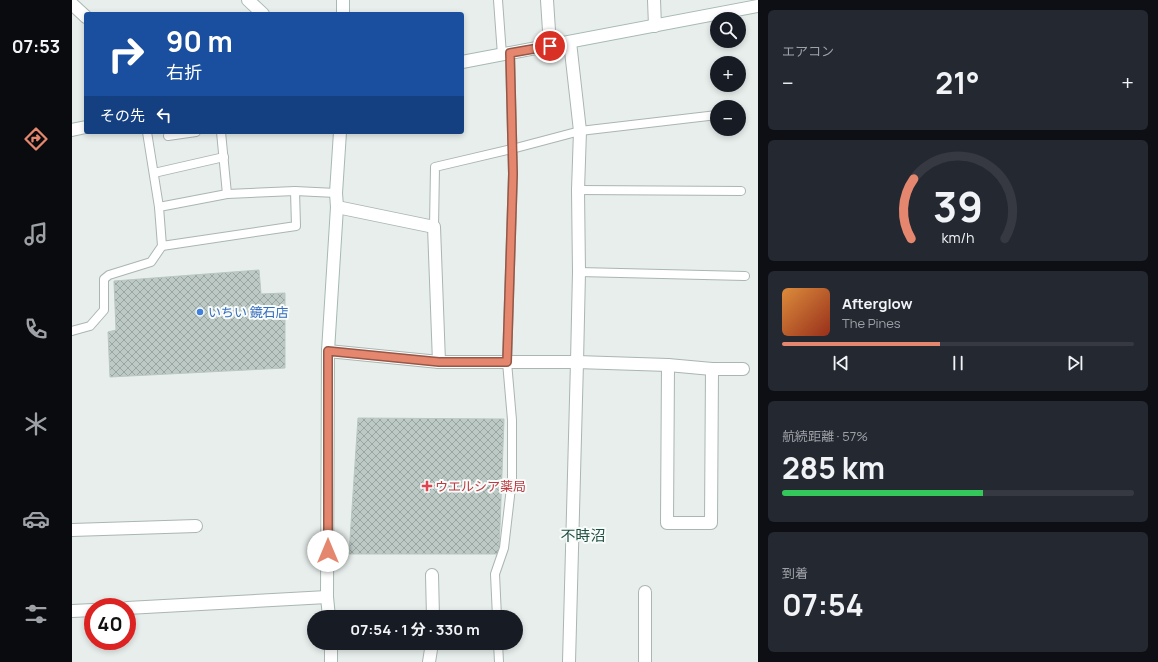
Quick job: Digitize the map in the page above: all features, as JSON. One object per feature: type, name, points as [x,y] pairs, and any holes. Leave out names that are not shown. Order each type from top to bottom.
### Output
[{"type":"street","points":[[248,0],[261,12]]},
{"type":"street","points":[[343,0],[343,12]]},
{"type":"street","points":[[547,0],[550,46]]},
{"type":"street","points":[[654,0],[655,26]]},
{"type":"street","points":[[72,4],[84,15]]},
{"type":"street","points":[[464,62],[758,6]]},
{"type":"street","points":[[569,662],[579,272],[578,190],[580,131],[570,42]]},
{"type":"street","points":[[72,130],[84,127]]},
{"type":"street","points":[[328,610],[327,597],[328,351],[340,134]]},
{"type":"street","points":[[337,207],[434,227],[439,362]]},
{"type":"street","points":[[328,351],[439,362],[577,362],[668,365],[712,369],[743,369]]},
{"type":"street","points":[[668,365],[667,523],[711,523],[712,369]]},
{"type":"street","points":[[72,530],[196,526]]},
{"type":"street","points":[[432,575],[433,610]]},
{"type":"street","points":[[645,592],[645,662]]},
{"type":"street","points":[[136,608],[327,597]]},
{"type":"street","points":[[72,611],[84,610]]},
{"type":"street","points":[[331,650],[331,662]]},
{"type":"street","points":[[429,662],[431,650]]},
{"type":"lane","points":[[497,610],[495,574],[504,548],[512,479],[512,420],[507,362],[513,174],[506,54],[498,0]]},
{"type":"lane","points":[[434,227],[435,167],[580,131],[710,116]]},
{"type":"lane","points":[[72,330],[90,326],[104,310],[104,279],[109,275],[152,262],[162,246],[159,207],[147,134]]},
{"type":"lane","points":[[168,136],[182,134]]},
{"type":"lane","points":[[221,134],[227,194]]},
{"type":"lane","points":[[154,173],[224,157]]},
{"type":"lane","points":[[578,190],[741,191]]},
{"type":"lane","points":[[159,207],[227,194],[296,191],[336,193]]},
{"type":"lane","points":[[162,246],[296,226],[296,191]]},
{"type":"lane","points":[[579,272],[745,276]]},
{"type":"lane","points":[[498,650],[499,662]]},
{"type":"building","name":"いちい 鏡石店","points":[[259,270],[261,294],[285,293],[285,368],[110,377],[108,332],[116,330],[114,281]]},
{"type":"building","name":"ウエルシア薬局","points":[[358,418],[504,419],[499,554],[349,554]]},
{"type":"place","name":"いちい 鏡石店","points":[[200,312]]},
{"type":"place","name":"ウエルシア薬局","points":[[427,486]]},
{"type":"district","name":"不時沼","points":[[583,536]]},
{"type":"route","points":[[328,551],[328,351],[439,362],[507,362],[513,174],[510,53],[550,46]]}]
